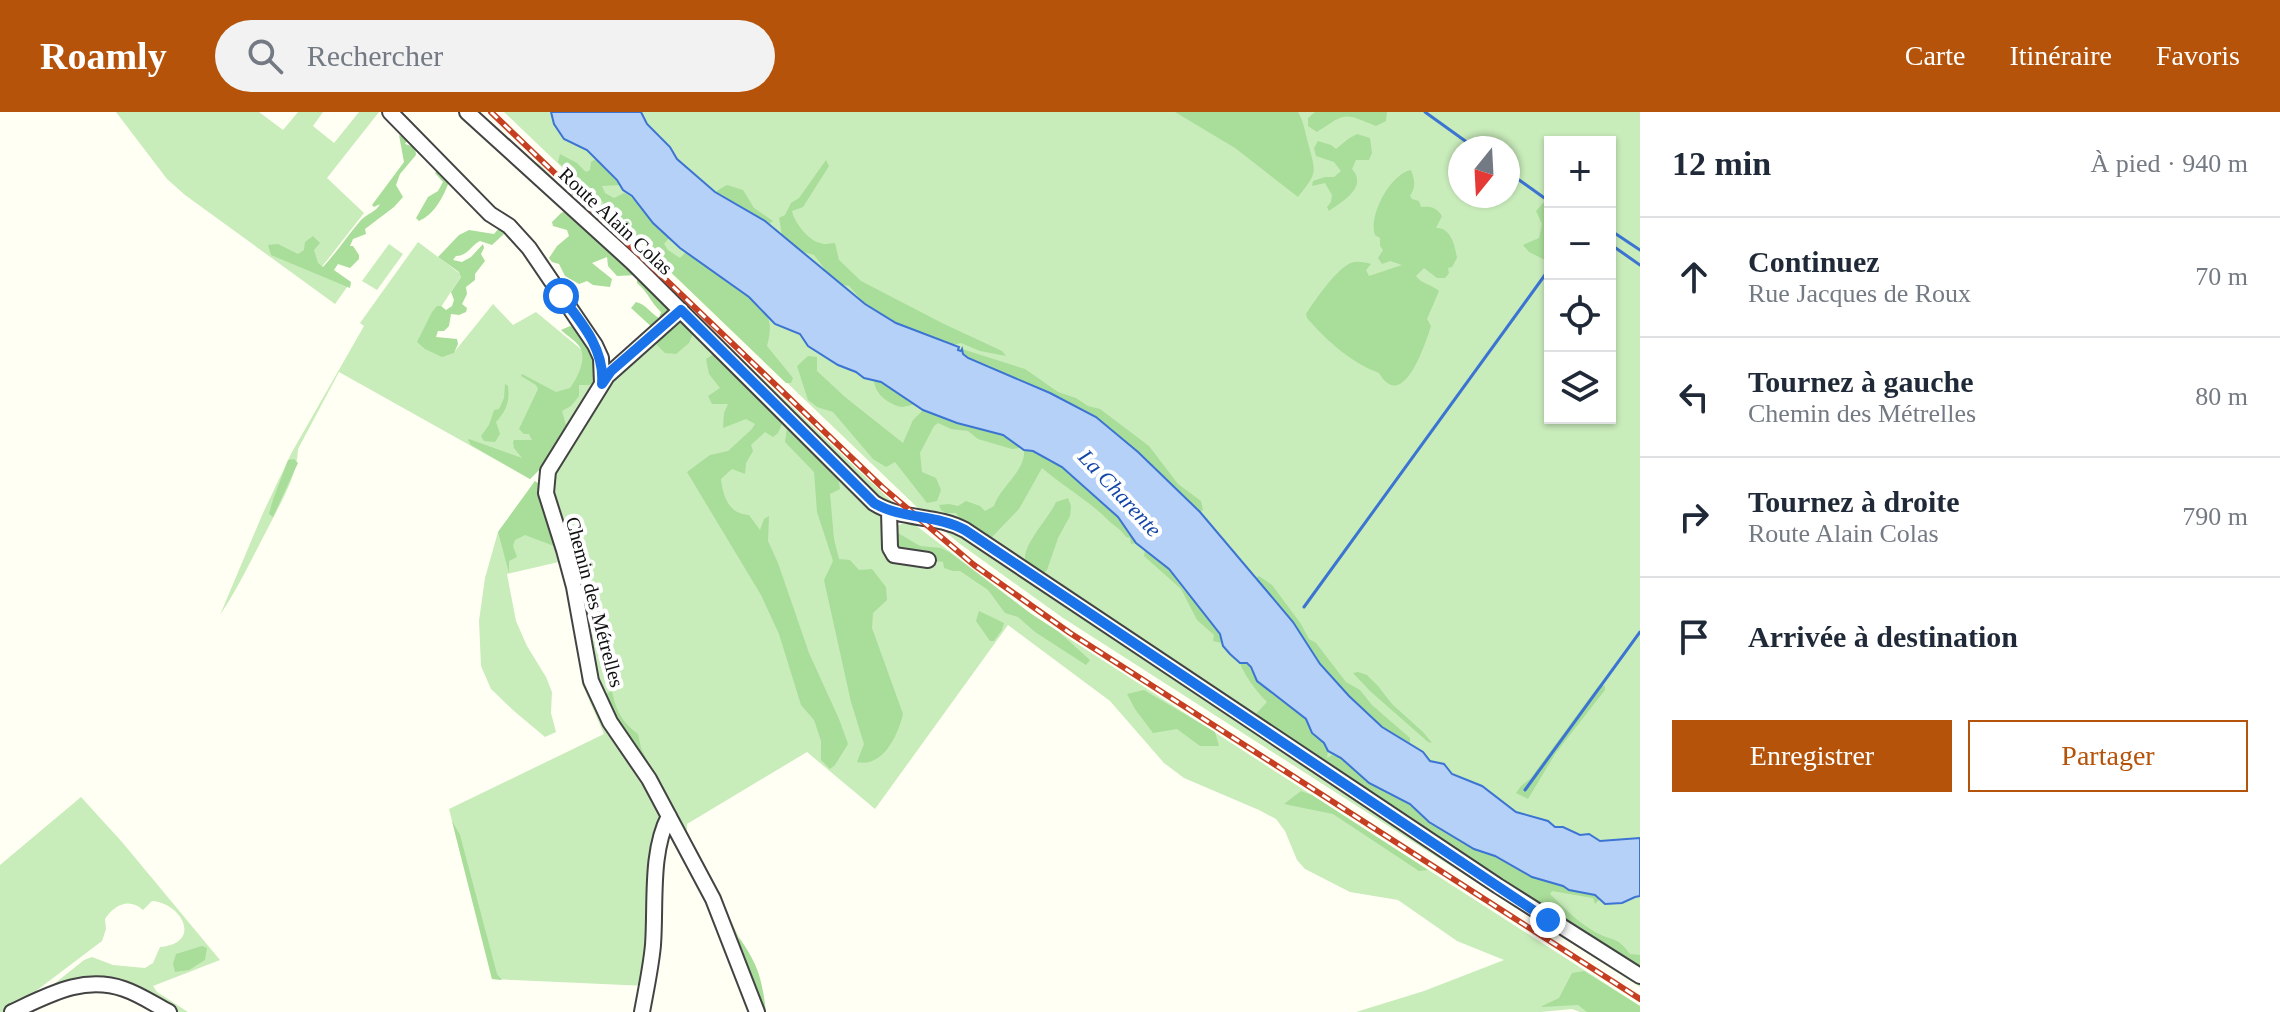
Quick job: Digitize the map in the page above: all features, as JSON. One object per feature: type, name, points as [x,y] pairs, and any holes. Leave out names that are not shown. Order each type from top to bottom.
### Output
[{"type":"street","points":[[390,112],[490,214],[509,226],[529,248],[595,345],[601,358],[602,384]]},
{"type":"street","name":"Route Alain Colas","points":[[467,112],[609,240],[874,503],[889,511],[945,520],[965,530],[1523,903],[1640,976]]},
{"type":"street","name":"Chemin des Métrelles","points":[[681,310],[611,371],[548,471],[546,493],[574,587],[591,681],[610,722],[649,779],[713,899],[757,1012]]},
{"type":"street","points":[[889,511],[890,548],[894,555],[928,560]]},
{"type":"street","points":[[642,1012],[653,949],[658,850],[661,832],[669,816]]},
{"type":"street","points":[[12,1012],[75,985],[98,984],[125,989],[169,1012]]},
{"type":"green space","points":[[116,112],[259,112],[283,130],[298,112],[323,112],[313,126],[334,143],[359,112],[379,112],[327,178],[364,213],[321,268],[350,283],[335,304],[185,195],[167,179]]},
{"type":"green space","points":[[504,112],[1640,112],[1640,967],[1580,931],[965,524],[921,511]]},
{"type":"green space","points":[[1175,112],[1298,112],[1313,161],[1312,177],[1298,197],[1235,148]]},
{"type":"green space","points":[[1315,112],[1387,112],[1386,121],[1376,126],[1345,117],[1317,132],[1308,126],[1308,118]]},
{"type":"green space","points":[[1357,134],[1370,138],[1372,153],[1369,160],[1356,160],[1352,169],[1357,182],[1355,188],[1329,211],[1327,207],[1332,195],[1325,183],[1312,186],[1313,181],[1334,177],[1341,171],[1334,162],[1316,156],[1314,148],[1318,141],[1336,149]]},
{"type":"green space","points":[[399,135],[408,139],[405,144],[415,147],[416,155],[400,174],[396,185],[403,197],[365,229],[366,234],[353,239],[350,246],[353,246],[359,259],[350,268],[338,264],[334,270],[351,282],[350,288],[271,255],[268,245],[278,244],[298,254],[313,236],[320,243],[314,250],[318,263],[323,267],[361,220],[380,204],[372,205],[404,162]]},
{"type":"green space","points":[[560,154],[586,172],[596,159],[620,185],[602,186],[605,193],[614,198],[624,193],[635,200],[669,238],[664,244],[668,250],[680,258],[686,252],[756,304],[769,321],[767,346],[793,378],[791,383],[786,383],[605,209],[603,202],[558,162]]},
{"type":"green space","points":[[826,160],[829,166],[803,207],[792,211],[802,230],[815,241],[835,243],[839,260],[861,281],[1002,351],[1006,356],[980,351],[961,343],[953,345],[896,323],[865,304],[849,286],[842,285],[827,272],[814,255],[803,252],[782,235],[779,218],[799,198]]},
{"type":"green space","points":[[538,163],[900,509],[882,502],[537,167]]},
{"type":"green space","points":[[1411,170],[1414,183],[1410,196],[1419,201],[1421,207],[1433,208],[1440,213],[1442,216],[1436,228],[1449,234],[1457,258],[1448,268],[1445,278],[1437,278],[1424,268],[1416,276],[1439,291],[1427,319],[1431,326],[1419,359],[1405,380],[1397,385],[1388,383],[1379,373],[1340,350],[1306,314],[1330,281],[1350,263],[1371,264],[1366,270],[1369,276],[1402,265],[1390,261],[1382,264],[1378,258],[1383,250],[1374,227],[1382,197],[1396,179]]},
{"type":"green space","points":[[437,171],[449,182],[434,210],[419,221],[416,218],[428,197],[438,191],[443,182],[435,173]]},
{"type":"green space","points":[[727,185],[743,190],[754,208],[773,221],[769,224],[715,192]]},
{"type":"green space","points":[[1543,203],[1544,260],[1523,245],[1539,238],[1542,224],[1536,211]]},
{"type":"green space","points":[[568,210],[673,308],[655,330],[631,308],[636,302],[659,318],[661,312],[637,283],[637,275],[617,276],[608,266],[607,257],[592,263],[612,279],[610,287],[587,281],[579,284],[565,276],[559,264],[549,258],[569,236],[567,230],[553,226],[552,222]]},
{"type":"green space","points":[[500,227],[505,233],[492,245],[480,241],[453,260],[462,262],[483,244],[481,254],[485,261],[475,274],[475,280],[466,287],[467,294],[462,304],[467,308],[466,312],[451,314],[449,326],[444,331],[438,331],[436,337],[457,339],[454,353],[442,357],[425,349],[417,342],[432,312],[437,306],[446,310],[452,306],[454,300],[451,292],[461,277],[459,272],[438,257],[459,235],[469,230],[494,234]]},
{"type":"green space","points":[[418,242],[462,275],[418,342],[455,351],[493,304],[513,325],[536,312],[582,350],[591,347],[596,385],[543,466],[530,479],[339,372],[298,449],[292,479],[283,498],[220,615],[292,452],[364,326],[360,323]]},
{"type":"green space","points":[[389,244],[403,254],[377,290],[362,281]]},
{"type":"green space","points":[[676,318],[689,326],[881,517],[885,533],[901,524],[914,524],[1034,616],[1640,1006],[1640,1012],[1580,1012],[1572,1009],[1541,1012],[1356,1012],[1424,991],[1504,960],[1457,941],[1398,900],[1350,892],[1305,869],[1297,860],[1285,831],[1276,819],[1184,778],[1164,763],[1110,701],[1008,625],[875,809],[807,752],[687,824],[687,832],[740,939],[737,938],[742,960],[602,696],[550,480],[605,385]]},
{"type":"green space","points":[[676,318],[694,331],[689,343],[676,354],[665,353],[654,342]]},
{"type":"green space","points":[[570,326],[578,329],[598,360],[598,381],[579,385],[579,396],[562,411],[567,429],[543,466],[530,479],[471,445],[468,440],[522,458],[513,442],[532,440],[529,434],[519,429],[538,389],[521,376],[556,392],[570,388],[582,364],[582,354],[580,346],[561,330]]},
{"type":"green space","points":[[962,349],[1025,369],[1058,392],[1100,409],[1149,446],[1178,484],[1201,501],[1203,510],[1200,512],[1138,452],[990,366],[967,358]]},
{"type":"green space","points":[[715,353],[780,418],[782,424],[773,437],[765,432],[751,445],[753,451],[746,463],[745,474],[732,469],[721,479],[728,503],[736,511],[749,515],[760,530],[764,519],[769,516],[768,541],[809,653],[848,744],[830,769],[821,760],[821,741],[814,720],[801,705],[779,634],[761,595],[687,472],[710,455],[728,451],[755,424],[746,419],[723,428],[728,404],[712,404],[708,396],[720,388],[709,374],[706,359]]},
{"type":"green space","points":[[808,356],[817,357],[817,371],[903,443],[913,420],[923,410],[1004,435],[1020,448],[1012,449],[978,439],[968,431],[951,429],[938,423],[920,453],[922,472],[936,478],[941,490],[937,501],[927,503],[895,462],[886,467],[873,459],[833,412],[817,407],[808,400],[797,366]]},
{"type":"green space","points":[[874,380],[914,404],[901,407],[891,403],[879,393]]},
{"type":"green space","points":[[505,384],[508,386],[508,402],[496,422],[500,434],[495,442],[484,441],[481,436],[494,410],[499,409]]},
{"type":"green space","points":[[787,428],[838,477],[840,489],[830,494],[839,559],[850,560],[859,570],[872,569],[886,587],[887,600],[873,613],[872,628],[903,714],[888,748],[882,755],[866,763],[857,762],[864,744],[851,702],[824,580],[833,561],[817,512],[814,472],[785,442]]},
{"type":"green space","points":[[1024,450],[1047,458],[1087,487],[1118,517],[1136,543],[1131,544],[1130,538],[1042,468],[1019,509],[992,537],[976,533],[956,513],[941,510],[939,505],[958,506],[966,501],[985,511],[994,506],[1021,465]]},
{"type":"green space","points":[[294,459],[298,463],[273,517],[269,514],[275,494],[288,460]]},
{"type":"green space","points":[[535,481],[539,484],[563,561],[507,574],[516,621],[552,692],[551,713],[556,732],[545,737],[491,689],[481,666],[479,621],[485,578],[498,532]]},
{"type":"green space","points":[[535,481],[539,484],[560,562],[554,546],[525,535],[515,540],[513,546],[517,557],[509,561],[509,573],[498,532]]},
{"type":"green space","points":[[1068,498],[1070,516],[1042,575],[1027,565],[1027,549],[1056,502]]},
{"type":"green space","points":[[936,524],[947,526],[1509,901],[1640,982],[1640,987],[1063,618]]},
{"type":"green space","points":[[893,530],[920,546],[949,552],[1059,632],[1090,660],[1086,665],[1035,632],[1018,617],[1005,613],[988,590],[960,571],[944,568],[943,562],[894,555]]},
{"type":"green space","points":[[1145,550],[1169,569],[1200,606],[1220,634],[1222,643],[1213,641],[1214,635],[1197,620],[1181,589],[1144,556]]},
{"type":"green space","points":[[1259,576],[1272,585],[1309,639],[1316,643],[1346,682],[1360,690],[1372,705],[1410,738],[1410,744],[1382,727],[1320,664],[1293,622],[1256,578]]},
{"type":"green space","points":[[979,611],[1004,623],[994,641],[990,641],[976,621]]},
{"type":"green space","points":[[578,644],[660,812],[647,986],[492,979],[449,809],[604,734],[582,684]]},
{"type":"green space","points":[[1240,663],[1247,663],[1257,681],[1306,719],[1312,733],[1324,743],[1327,758],[1332,755],[1341,758],[1369,783],[1410,804],[1429,822],[1474,849],[1495,856],[1532,877],[1595,895],[1599,900],[1595,904],[1593,898],[1552,891],[1550,894],[1591,929],[1618,942],[1630,954],[1640,955],[1640,967],[1445,845],[1254,716],[1267,702],[1244,673]]},
{"type":"green space","points":[[1353,673],[1367,675],[1432,743],[1370,691]]},
{"type":"green space","points":[[1599,685],[1605,686],[1605,690],[1555,754],[1528,799],[1516,793],[1530,779]]},
{"type":"green space","points":[[1144,690],[1215,732],[1219,746],[1200,746],[1177,729],[1153,733],[1127,694]]},
{"type":"green space","points":[[612,691],[620,716],[638,734],[652,771],[637,754],[602,696]]},
{"type":"green space","points":[[1301,791],[1312,795],[1428,870],[1419,871],[1333,814],[1284,804]]},
{"type":"green space","points":[[81,797],[220,960],[153,986],[157,992],[188,1012],[175,1012],[123,986],[44,992],[92,957],[113,965],[145,968],[153,963],[160,947],[173,944],[184,931],[179,915],[172,908],[152,901],[143,910],[127,903],[113,910],[105,919],[102,941],[16,1006],[0,1012],[0,865]]},
{"type":"green space","points":[[452,821],[460,835],[497,974],[502,980],[492,979]]},
{"type":"green space","points":[[736,937],[756,966],[766,1012],[762,1012],[747,983]]},
{"type":"green space","points":[[202,946],[207,948],[205,960],[189,970],[175,972],[173,964],[176,954]]},
{"type":"green space","points":[[1584,971],[1640,1006],[1640,1012],[1587,1012],[1578,1005],[1540,1007],[1559,998],[1572,973]]},
{"type":"water","name":"La Charente","points":[[551,112],[641,112],[647,124],[670,147],[677,159],[715,192],[765,221],[865,304],[896,323],[959,347],[958,350],[962,349],[968,358],[1050,393],[1096,417],[1138,452],[1200,512],[1293,622],[1320,664],[1382,727],[1423,752],[1430,761],[1444,764],[1452,774],[1482,786],[1516,812],[1580,835],[1589,834],[1600,841],[1640,838],[1640,896],[1622,903],[1605,904],[1595,895],[1532,877],[1495,856],[1474,849],[1429,822],[1410,804],[1369,783],[1341,758],[1328,751],[1312,733],[1306,719],[1257,681],[1247,663],[1240,663],[1230,654],[1223,646],[1220,634],[1169,569],[1136,543],[1118,517],[1062,467],[1033,451],[1024,450],[1003,435],[923,410],[881,382],[864,378],[838,365],[808,346],[800,334],[775,324],[749,297],[680,248],[587,150],[564,139],[554,124]]},
{"type":"waterway","points":[[1425,112],[1458,136]]},
{"type":"waterway","points":[[1520,181],[1544,198]]},
{"type":"waterway","points":[[1616,234],[1640,250]]},
{"type":"waterway","points":[[1616,248],[1640,265]]},
{"type":"waterway","points":[[1304,607],[1544,276]]},
{"type":"waterway","points":[[1525,790],[1640,632]]},
{"type":"railway","points":[[491,112],[882,487],[974,565],[1070,633],[1640,999]]},
{"type":"route","points":[[561,296],[595,345],[601,358],[602,384],[611,371],[681,310],[874,503],[903,515],[945,520],[965,530],[1548,920]]}]
